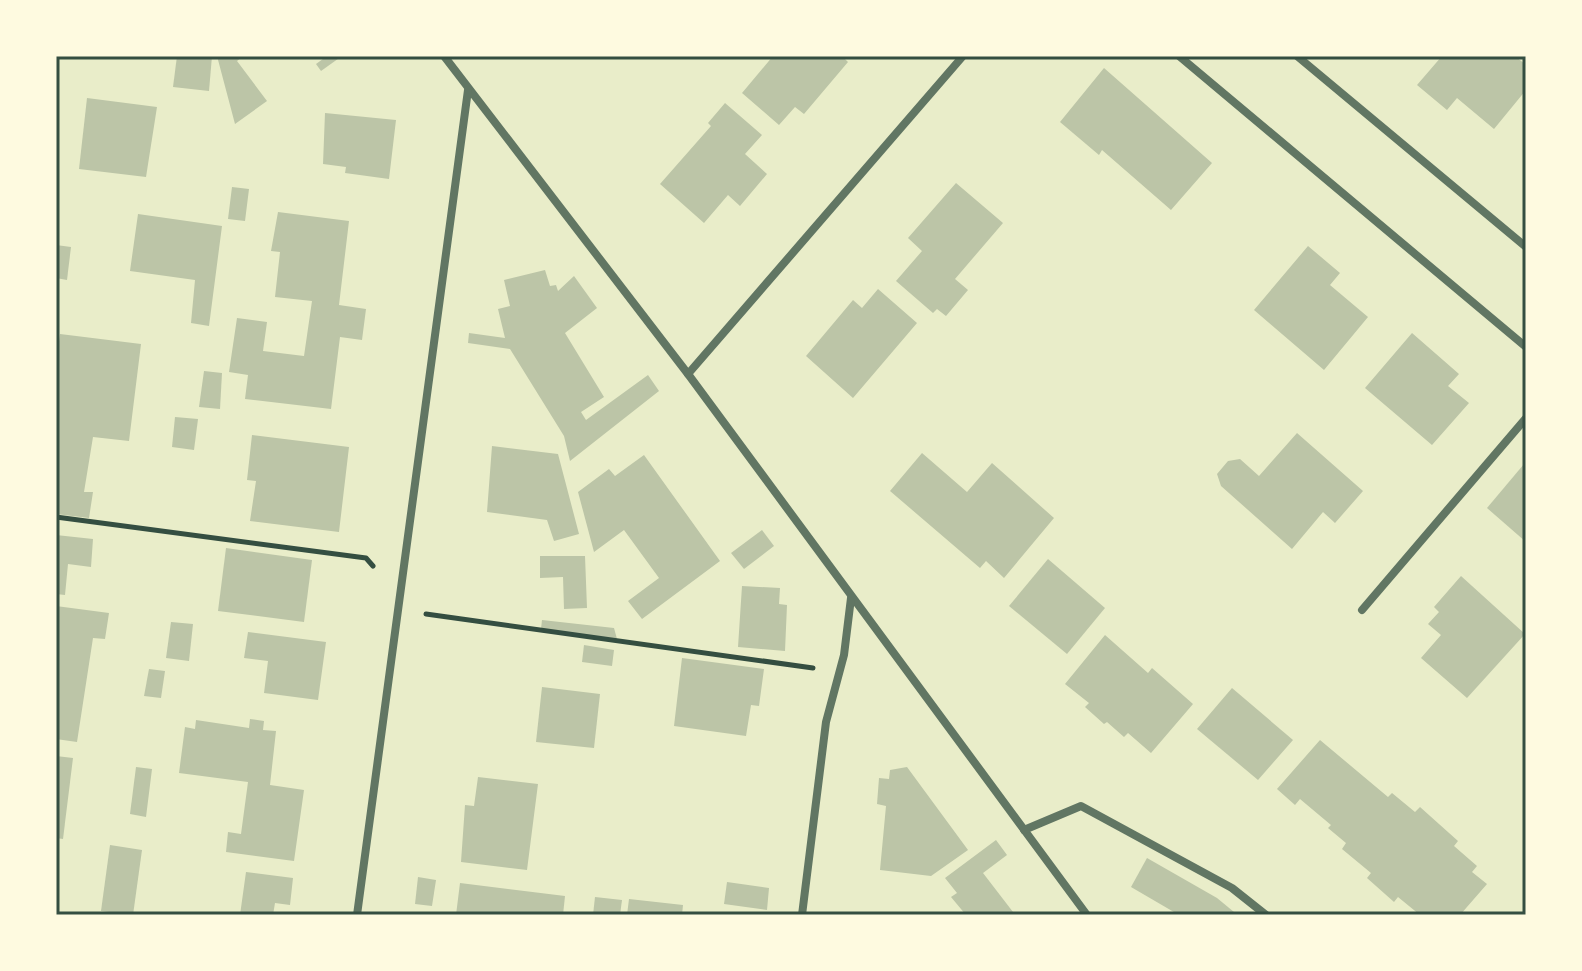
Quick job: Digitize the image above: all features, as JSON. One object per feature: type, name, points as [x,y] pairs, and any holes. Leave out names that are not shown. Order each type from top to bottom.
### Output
[{"type":"street","points":[[444,56],[688,374],[1087,915]]},
{"type":"street","points":[[688,374],[963,56]]},
{"type":"street","points":[[1179,56],[1526,347]]},
{"type":"street","points":[[1297,56],[1526,247]]},
{"type":"street","points":[[357,915],[468,90]]},
{"type":"street","points":[[1362,610],[1526,418]]},
{"type":"street","points":[[802,915],[826,722],[840,671],[851,598]]},
{"type":"street","points":[[1024,830],[1081,806],[1232,888],[1266,915]]},
{"type":"path","points":[[56,517],[366,558],[417,613],[840,671]]},
{"type":"building","points":[[177,56],[212,56],[209,91],[173,87]]},
{"type":"building","points":[[217,56],[243,56],[237,61],[267,101],[235,124]]},
{"type":"building","points":[[327,56],[342,56],[321,71],[316,64]]},
{"type":"building","points":[[773,56],[842,56],[848,62],[804,114],[795,107],[779,125],[742,93]]},
{"type":"building","points":[[1442,56],[1515,56],[1526,65],[1526,90],[1494,129],[1457,98],[1447,110],[1417,85]]},
{"type":"building","points":[[1104,68],[1212,163],[1171,210],[1102,150],[1099,155],[1060,122]]},
{"type":"building","points":[[87,98],[157,107],[146,177],[79,169]]},
{"type":"building","points":[[725,103],[762,135],[745,154],[767,174],[740,206],[728,195],[704,223],[660,184],[711,126],[708,123]]},
{"type":"building","points":[[325,113],[396,120],[389,179],[345,173],[346,167],[323,164]]},
{"type":"building","points":[[956,183],[1003,223],[955,279],[968,290],[946,316],[937,309],[933,313],[896,281],[922,251],[908,238]]},
{"type":"building","points":[[232,187],[249,189],[245,221],[228,219]]},
{"type":"building","points":[[278,212],[349,221],[339,305],[366,309],[362,340],[340,337],[331,409],[245,399],[248,375],[229,372],[237,318],[267,322],[263,351],[304,356],[312,301],[275,297],[280,252],[271,251]]},
{"type":"building","points":[[138,214],[222,226],[209,326],[191,323],[195,280],[130,271]]},
{"type":"building","points":[[56,245],[71,247],[67,280],[56,278]]},
{"type":"building","points":[[1308,246],[1340,273],[1330,285],[1368,317],[1324,370],[1254,310]]},
{"type":"building","points":[[545,270],[550,286],[556,285],[558,291],[574,276],[597,308],[565,333],[604,397],[581,412],[586,420],[648,375],[659,391],[570,461],[564,436],[510,349],[468,343],[469,333],[505,338],[498,309],[510,306],[504,280]]},
{"type":"building","points":[[878,289],[917,323],[853,398],[806,356],[853,300],[862,308]]},
{"type":"building","points":[[1412,333],[1459,374],[1448,386],[1469,403],[1432,445],[1365,388]]},
{"type":"building","points":[[60,334],[141,344],[129,441],[93,437],[84,492],[93,492],[89,518],[56,514],[56,364]]},
{"type":"building","points":[[204,371],[222,373],[220,409],[199,407]]},
{"type":"building","points":[[175,417],[198,419],[194,450],[172,447]]},
{"type":"building","points":[[1297,433],[1363,491],[1335,523],[1323,512],[1292,549],[1221,486],[1217,474],[1228,461],[1240,459],[1259,476]]},
{"type":"building","points":[[252,435],[349,447],[339,532],[250,521],[256,481],[247,480]]},
{"type":"building","points":[[492,446],[558,454],[579,534],[554,541],[547,520],[487,512]]},
{"type":"building","points":[[922,453],[967,492],[992,463],[1054,518],[1004,578],[986,561],[980,568],[890,491]]},
{"type":"building","points":[[644,455],[720,561],[642,619],[628,601],[659,578],[624,530],[594,552],[578,492],[609,469],[615,476]]},
{"type":"building","points":[[1524,464],[1526,466],[1526,542],[1487,508]]},
{"type":"building","points":[[762,530],[774,546],[744,569],[731,553]]},
{"type":"building","points":[[56,535],[93,539],[91,567],[68,564],[65,595],[56,594]]},
{"type":"building","points":[[226,548],[312,560],[304,622],[218,611]]},
{"type":"building","points":[[540,556],[585,556],[587,608],[564,609],[563,577],[540,578]]},
{"type":"building","points":[[1048,559],[1105,608],[1067,654],[1009,606]]},
{"type":"building","points":[[1461,576],[1525,634],[1467,698],[1421,658],[1441,635],[1428,624],[1439,612],[1434,607]]},
{"type":"building","points":[[742,586],[780,588],[779,604],[787,605],[785,651],[738,647]]},
{"type":"building","points":[[56,606],[109,613],[105,639],[93,638],[77,742],[56,739]]},
{"type":"building","points":[[542,620],[614,628],[617,639],[541,629]]},
{"type":"building","points":[[171,622],[193,624],[189,661],[166,658]]},
{"type":"building","points":[[248,632],[326,642],[318,700],[264,693],[268,661],[244,658]]},
{"type":"building","points":[[1105,635],[1148,673],[1152,668],[1193,704],[1151,753],[1128,733],[1124,737],[1107,722],[1104,724],[1085,707],[1089,703],[1065,684]]},
{"type":"building","points":[[584,645],[614,650],[612,666],[582,662]]},
{"type":"building","points":[[682,658],[764,669],[759,706],[751,705],[746,736],[674,726]]},
{"type":"building","points":[[149,669],[165,671],[161,698],[144,696]]},
{"type":"building","points":[[542,687],[600,694],[594,748],[536,742]]},
{"type":"building","points":[[1232,688],[1293,740],[1258,780],[1197,729]]},
{"type":"building","points":[[250,719],[264,721],[263,730],[276,731],[270,785],[304,790],[294,861],[226,852],[228,832],[241,834],[248,782],[179,773],[185,727],[195,729],[196,720],[249,728]]},
{"type":"building","points":[[1320,740],[1388,797],[1392,793],[1415,812],[1420,807],[1458,841],[1454,846],[1477,866],[1472,872],[1487,884],[1460,915],[1420,915],[1398,897],[1394,902],[1367,878],[1371,873],[1342,849],[1346,843],[1328,828],[1331,825],[1300,799],[1295,805],[1277,789]]},
{"type":"building","points":[[56,756],[73,758],[63,839],[56,838]]},
{"type":"building","points":[[136,767],[152,769],[146,817],[130,814]]},
{"type":"building","points":[[907,767],[968,850],[931,876],[880,870],[886,806],[877,804],[879,778],[889,779],[890,770]]},
{"type":"building","points":[[478,777],[538,784],[527,870],[461,862],[465,805],[474,806]]},
{"type":"building","points":[[996,840],[1007,855],[983,873],[1013,912],[1009,915],[966,915],[951,897],[957,893],[945,878]]},
{"type":"building","points":[[110,845],[142,850],[133,915],[101,911]]},
{"type":"building","points":[[1147,858],[1217,898],[1234,912],[1179,915],[1131,887]]},
{"type":"building","points":[[246,872],[293,878],[290,905],[275,903],[273,915],[240,915]]},
{"type":"building","points":[[418,877],[436,880],[432,906],[415,904]]},
{"type":"building","points":[[727,882],[769,888],[767,910],[724,904]]},
{"type":"building","points":[[460,883],[565,896],[563,915],[456,915]]},
{"type":"building","points":[[595,897],[622,900],[620,915],[593,915]]},
{"type":"building","points":[[629,899],[683,905],[682,915],[627,915]]}]
